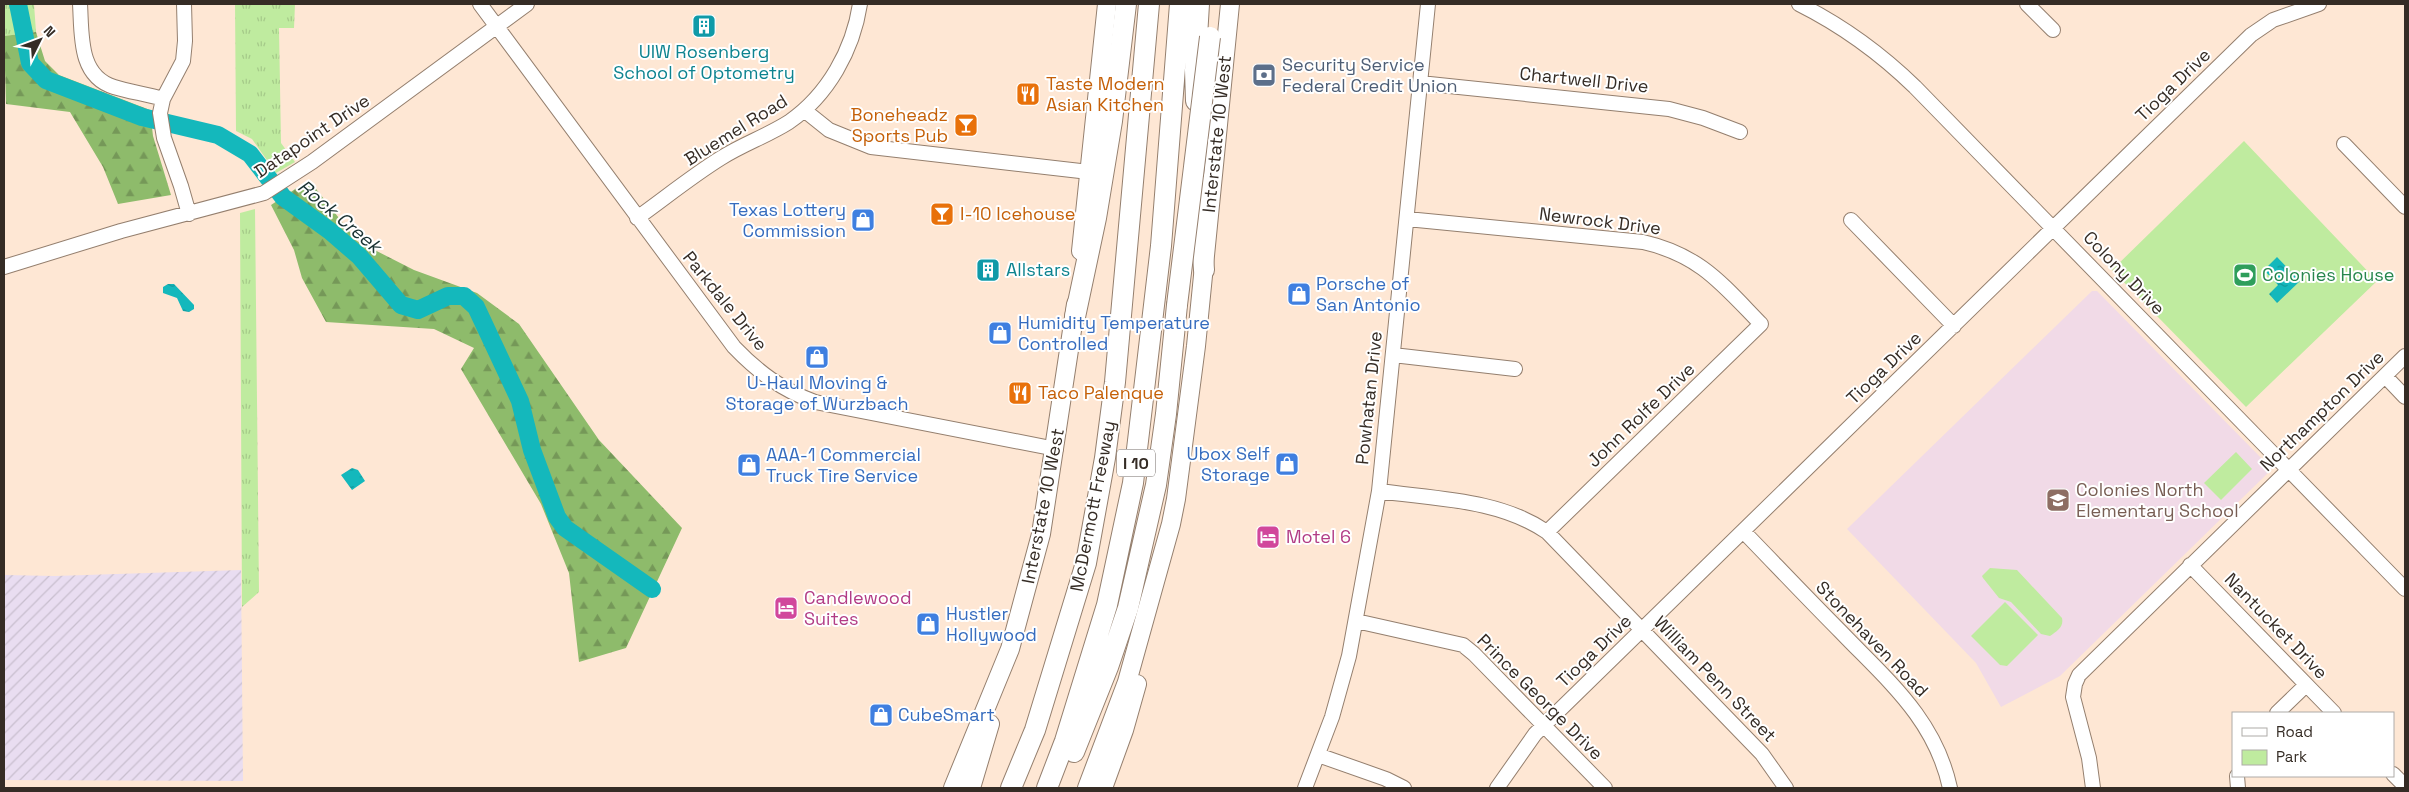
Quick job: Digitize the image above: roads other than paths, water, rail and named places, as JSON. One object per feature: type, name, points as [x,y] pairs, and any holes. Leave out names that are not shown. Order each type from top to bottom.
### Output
[{"type":"highway","points":[[1075,317],[1098,208],[1112,121],[1126,4]]},
{"type":"highway","name":"McDermott Freeway","points":[[1011,788],[1035,730],[1086,562],[1105,458],[1114,382],[1149,4]]},
{"type":"highway","name":"McDermott Freeway","points":[[1047,788],[1065,741],[1107,605],[1133,483],[1161,246],[1180,4]]},
{"type":"highway","points":[[1199,4],[1195,70],[1198,212],[1204,270]]},
{"type":"highway","points":[[1059,788],[1108,667],[1128,608],[1156,484],[1166,414],[1177,306],[1210,37],[1212,4]]},
{"type":"main road","name":"Interstate 10 West","points":[[953,788],[1010,649],[1041,534],[1056,449],[1075,317],[1106,4]]},
{"type":"main road","name":"Interstate 10 West","points":[[1087,788],[1127,682],[1171,524],[1196,346],[1230,4]]},
{"type":"main road","points":[[1103,788],[1124,730],[1144,660],[1164,571],[1171,524]]},
{"type":"main road","points":[[971,788],[1010,649]]},
{"type":"street","points":[[80,4],[82,44],[85,57],[94,74],[112,87],[163,99]]},
{"type":"street","points":[[184,4],[185,41],[182,61],[163,99],[160,113],[162,128],[189,214]]},
{"type":"street","name":"Parkdale Drive","points":[[480,4],[637,218],[734,347],[750,364],[782,387],[814,402],[1056,449]]},
{"type":"street","name":"Datapoint Drive","points":[[4,267],[121,231],[264,192],[288,179],[527,4]]},
{"type":"street","name":"Bluemel Road","points":[[637,218],[720,158],[779,128],[804,110],[822,92],[838,67],[852,38],[860,4]]},
{"type":"street","name":"Powhatan Drive","points":[[1305,788],[1332,717],[1356,621],[1379,491],[1428,4]]},
{"type":"street","name":"Colony Drive","points":[[1799,4],[1822,9],[1894,67],[2405,589]]},
{"type":"street","points":[[2028,4],[2053,30]]},
{"type":"street","name":"Tioga Drive","points":[[1497,788],[1535,734],[1544,725],[2054,229],[2251,34],[2273,20],[2319,4]]},
{"type":"street","name":"Chartwell Drive","points":[[1420,83],[1669,109],[1703,118],[1740,132]]},
{"type":"street","points":[[804,110],[829,130],[870,147],[1089,172]]},
{"type":"street","points":[[2344,144],[2405,207]]},
{"type":"street","name":"Newrock Drive","points":[[1407,219],[1644,242],[1659,246],[1674,251],[1703,266],[1761,324]]},
{"type":"street","points":[[1851,220],[1954,326]]},
{"type":"street","name":"John Rolfe Drive","points":[[1548,532],[1761,324]]},
{"type":"street","points":[[1393,354],[1514,369]]},
{"type":"street","name":"Northampton Drive","points":[[2093,788],[2089,758],[2073,697],[2079,675],[2190,564],[2405,356]]},
{"type":"street","points":[[2385,376],[2405,398]]},
{"type":"street","name":"William Penn Street","points":[[1379,491],[1509,511],[1533,522],[1548,532],[1762,754],[1786,788]]},
{"type":"street","name":"Stonehaven Road","points":[[1743,532],[1910,703],[1935,741],[1946,769],[1950,788]]},
{"type":"street","name":"Nantucket Drive","points":[[2190,564],[2333,712]]},
{"type":"street","name":"Prince George Drive","points":[[1356,621],[1463,645],[1605,788]]},
{"type":"street","points":[[2278,712],[2306,684]]},
{"type":"street","points":[[1318,755],[1386,779],[1404,788]]},
{"type":"street","points":[[2394,775],[2405,786]]},
{"type":"water","points":[[2277,257],[2300,281],[2277,303],[2269,294],[2278,285],[2264,270]]},
{"type":"water","points":[[168,284],[174,284],[194,305],[194,309],[189,312],[183,311],[177,298],[163,293],[163,287]]},
{"type":"water","points":[[352,468],[358,470],[365,481],[352,490],[341,475]]},
{"type":"waterway","name":"Rock Creek","points":[[18,4],[30,63],[46,80],[142,117],[218,135],[250,154],[283,197],[330,231],[359,256],[401,305],[418,310],[448,296],[464,296],[476,307],[520,401],[532,450],[557,517],[565,528],[652,589]]},
{"type":"place","name":"UIW Rosenberg School of Optometry","points":[[704,26]]},
{"type":"place","name":"Security Service Federal Credit Union","points":[[1264,75]]},
{"type":"place","name":"Taste Modern Asian Kitchen","points":[[1028,94]]},
{"type":"place","name":"Boneheadz Sports Pub","points":[[966,125]]},
{"type":"place","name":"I-10 Icehouse","points":[[942,214]]},
{"type":"place","name":"Texas Lottery Commission","points":[[863,220]]},
{"type":"place","name":"Allstars","points":[[988,270]]},
{"type":"place","name":"Colonies House","points":[[2245,275]]},
{"type":"place","name":"Porsche of San Antonio","points":[[1299,294]]},
{"type":"place","name":"Humidity Temperature Controlled","points":[[1000,333]]},
{"type":"place","name":"U-Haul Moving & Storage of Wurzbach","points":[[817,357]]},
{"type":"place","name":"Taco Palenque","points":[[1020,393]]},
{"type":"place","name":"Ubox Self Storage","points":[[1287,464]]},
{"type":"place","name":"AAA-1 Commercial Truck Tire Service","points":[[749,465]]},
{"type":"place","name":"Colonies North Elementary School","points":[[2058,500]]},
{"type":"place","name":"Motel 6","points":[[1268,537]]},
{"type":"place","name":"Candlewood Suites","points":[[786,608]]},
{"type":"place","name":"Hustler Hollywood","points":[[928,624]]},
{"type":"place","name":"CubeSmart","points":[[881,715]]}]
